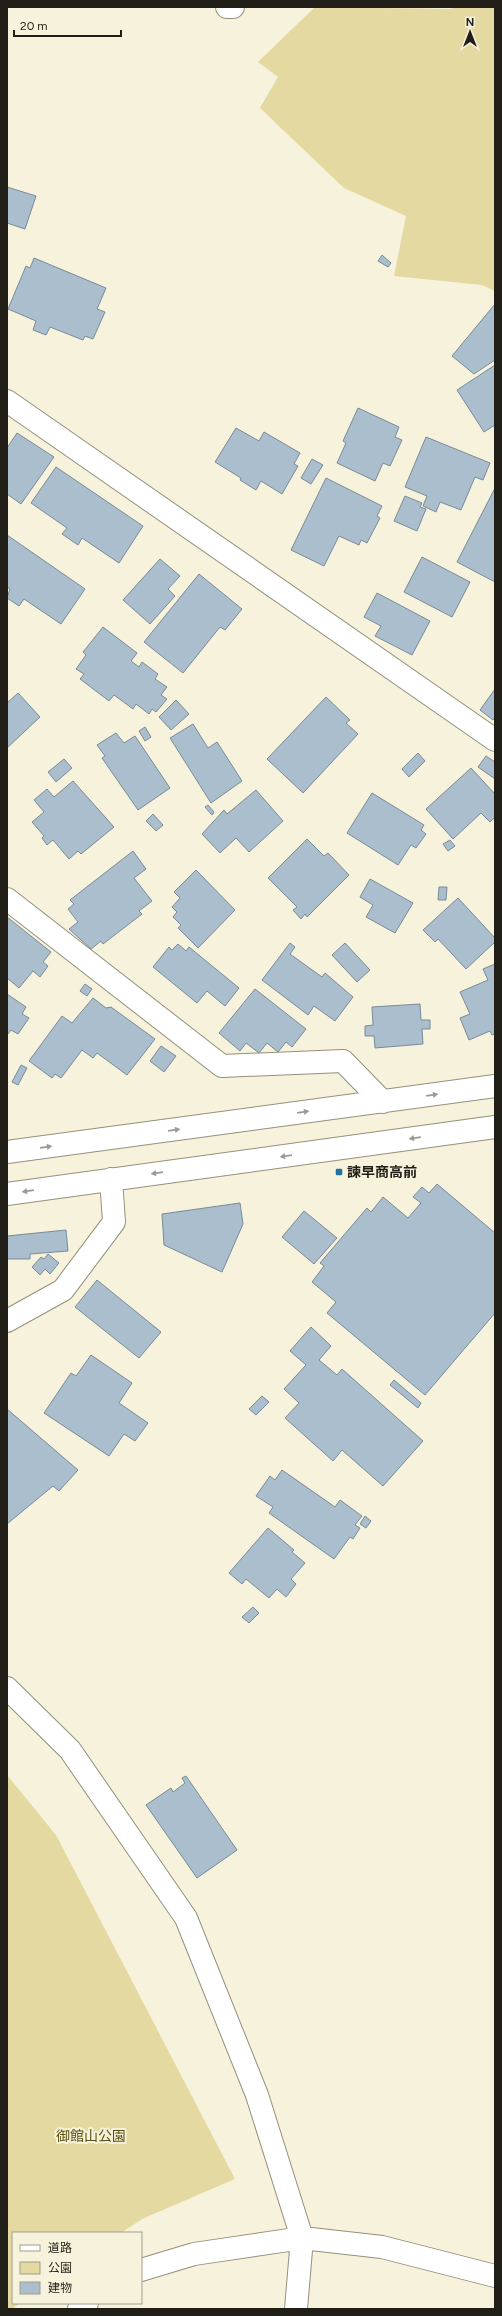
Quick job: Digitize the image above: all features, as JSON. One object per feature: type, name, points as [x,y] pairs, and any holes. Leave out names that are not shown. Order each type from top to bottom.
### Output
[{"type":"street","points":[[227,7],[232,7]]},
{"type":"street","points":[[7,401],[495,740]]},
{"type":"street","points":[[7,899],[222,1066],[343,1061],[383,1102]]},
{"type":"street","points":[[7,1152],[495,1086]]},
{"type":"street","points":[[7,1194],[495,1127]]},
{"type":"street","points":[[7,1321],[63,1290],[114,1222],[111,1180]]},
{"type":"street","points":[[7,1688],[70,1750],[186,1918],[257,2095],[302,2238],[296,2309]]},
{"type":"street","points":[[142,2270],[194,2254],[302,2238],[382,2247],[495,2276]]},
{"type":"green space","points":[[315,7],[451,9],[453,7],[495,7],[495,291],[482,285],[394,276],[406,216],[344,188],[260,108],[278,77],[258,62]]},
{"type":"green space","name":"御館山公園","points":[[7,1775],[56,1835],[235,2179],[142,2219],[122,2232],[12,2232],[12,2304],[19,2304],[12,2309],[7,2309]]},
{"type":"building","points":[[7,187],[36,196],[25,229],[7,223]]},
{"type":"building","points":[[382,255],[391,263],[388,267],[378,261]]},
{"type":"building","points":[[34,258],[106,288],[97,309],[105,312],[93,339],[85,336],[83,340],[50,327],[46,335],[33,330],[36,321],[8,309],[26,266],[30,268]]},
{"type":"building","points":[[495,304],[495,360],[474,374],[452,356]]},
{"type":"building","points":[[495,365],[495,425],[484,432],[457,390]]},
{"type":"building","points":[[358,408],[399,427],[395,437],[402,440],[390,466],[383,463],[375,481],[337,463],[346,443],[343,441]]},
{"type":"building","points":[[236,428],[259,441],[264,432],[300,453],[294,464],[298,466],[282,494],[261,481],[256,490],[240,480],[241,478],[215,462]]},
{"type":"building","points":[[17,433],[54,457],[21,504],[7,494],[7,448]]},
{"type":"building","points":[[426,437],[490,463],[483,480],[475,477],[461,510],[440,502],[436,512],[423,506],[427,496],[405,487]]},
{"type":"building","points":[[312,459],[323,465],[311,484],[301,478]]},
{"type":"building","points":[[56,467],[143,526],[119,563],[82,538],[78,545],[62,534],[67,528],[31,503]]},
{"type":"building","points":[[326,478],[382,506],[377,516],[380,518],[367,543],[361,540],[359,545],[339,536],[324,566],[291,550]]},
{"type":"building","points":[[495,488],[495,582],[457,562]]},
{"type":"building","points":[[405,496],[422,503],[420,507],[426,509],[417,531],[394,521]]},
{"type":"building","points":[[7,535],[85,589],[61,624],[24,599],[19,606],[7,598],[10,589],[7,587]]},
{"type":"building","points":[[422,557],[470,582],[452,617],[404,592]]},
{"type":"building","points":[[160,559],[180,576],[168,589],[175,596],[150,624],[123,600]]},
{"type":"building","points":[[199,574],[242,609],[225,630],[220,627],[183,673],[144,642]]},
{"type":"building","points":[[377,593],[430,621],[412,655],[375,636],[381,626],[364,617]]},
{"type":"building","points":[[103,627],[137,653],[131,661],[139,667],[142,662],[158,674],[155,679],[167,687],[161,695],[167,699],[156,712],[152,709],[149,714],[136,704],[133,709],[114,695],[109,701],[80,679],[84,674],[76,669],[86,655],[83,652]]},
{"type":"building","points":[[495,689],[495,717],[493,720],[480,710]]},
{"type":"building","points":[[18,693],[40,717],[7,748],[7,703]]},
{"type":"building","points":[[326,697],[350,720],[346,723],[358,734],[303,793],[267,759]]},
{"type":"building","points":[[176,700],[189,714],[171,730],[159,717]]},
{"type":"building","points":[[193,724],[208,748],[217,742],[242,781],[211,803],[170,738]]},
{"type":"building","points":[[145,727],[151,737],[145,741],[139,731]]},
{"type":"building","points":[[116,733],[124,743],[135,736],[170,788],[138,810],[102,758],[105,756],[97,745]]},
{"type":"building","points":[[418,753],[425,761],[409,777],[402,769]]},
{"type":"building","points":[[486,756],[495,762],[495,779],[478,767]]},
{"type":"building","points":[[64,759],[72,768],[56,782],[48,772]]},
{"type":"building","points":[[471,768],[495,794],[495,817],[490,822],[481,813],[453,839],[426,809]]},
{"type":"building","points":[[73,781],[114,827],[81,854],[78,851],[69,859],[53,840],[47,845],[42,838],[44,836],[32,822],[44,812],[34,800],[47,789],[54,797]]},
{"type":"building","points":[[256,790],[283,821],[249,852],[236,838],[220,853],[202,834],[224,810],[227,814]]},
{"type":"building","points":[[372,793],[424,825],[421,830],[426,834],[416,848],[411,845],[398,865],[347,833]]},
{"type":"building","points":[[208,805],[214,812],[212,815],[205,807]]},
{"type":"building","points":[[153,814],[163,825],[156,831],[146,821]]},
{"type":"building","points":[[307,839],[324,856],[328,853],[349,875],[307,917],[305,914],[301,919],[293,910],[297,907],[268,878]]},
{"type":"building","points":[[450,840],[455,846],[448,851],[443,844]]},
{"type":"building","points":[[133,851],[146,869],[134,878],[152,901],[139,911],[142,914],[103,944],[101,941],[91,949],[69,929],[78,922],[68,909],[74,904],[70,900]]},
{"type":"building","points":[[196,870],[235,910],[198,948],[178,928],[181,925],[173,917],[177,912],[172,907],[180,898],[174,892]]},
{"type":"building","points":[[370,879],[413,903],[395,933],[366,917],[373,905],[360,897]]},
{"type":"building","points":[[439,887],[447,887],[446,900],[438,900]]},
{"type":"building","points":[[458,898],[495,938],[495,942],[466,969],[438,939],[435,942],[423,930]]},
{"type":"building","points":[[7,917],[51,952],[43,962],[48,966],[40,977],[33,971],[19,988],[7,978]]},
{"type":"building","points":[[290,943],[295,947],[290,954],[322,977],[325,973],[353,997],[335,1021],[314,1006],[308,1015],[262,980]]},
{"type":"building","points":[[345,943],[370,970],[357,982],[332,955]]},
{"type":"building","points":[[178,944],[186,951],[189,947],[239,988],[225,1006],[207,991],[197,1003],[153,967],[169,947],[172,950]]},
{"type":"building","points":[[495,964],[495,1034],[492,1035],[490,1031],[469,1040],[460,1018],[470,1014],[460,992],[488,980],[483,969]]},
{"type":"building","points":[[85,984],[92,989],[87,996],[80,991]]},
{"type":"building","points":[[255,989],[306,1029],[292,1047],[286,1042],[278,1052],[267,1043],[259,1053],[246,1043],[240,1051],[219,1033]]},
{"type":"building","points":[[7,994],[26,1007],[22,1014],[29,1018],[18,1034],[11,1030],[7,1035]]},
{"type":"building","points":[[93,998],[106,1008],[111,1007],[155,1039],[127,1075],[97,1053],[93,1058],[82,1050],[61,1078],[55,1074],[52,1078],[29,1061],[62,1016],[72,1023]]},
{"type":"building","points":[[420,1004],[421,1020],[430,1020],[430,1029],[422,1029],[423,1044],[375,1048],[374,1036],[365,1036],[365,1026],[373,1025],[372,1007]]},
{"type":"building","points":[[161,1046],[176,1056],[164,1072],[150,1061]]},
{"type":"building","points":[[21,1065],[27,1068],[18,1085],[12,1082]]},
{"type":"building","points":[[437,1184],[495,1233],[495,1313],[425,1395],[327,1313],[336,1302],[312,1282],[324,1266],[320,1263],[367,1208],[371,1212],[383,1197],[408,1218],[421,1203],[413,1197],[422,1187],[429,1193]]},
{"type":"building","points":[[240,1203],[243,1224],[222,1272],[164,1245],[162,1214]]},
{"type":"building","points":[[304,1211],[337,1238],[314,1264],[282,1237]]},
{"type":"building","points":[[66,1230],[68,1251],[30,1254],[30,1259],[7,1259],[7,1236]]},
{"type":"building","points":[[48,1254],[59,1263],[50,1274],[45,1269],[40,1275],[32,1267],[41,1257],[44,1259]]},
{"type":"building","points":[[97,1280],[161,1332],[139,1358],[75,1307]]},
{"type":"building","points":[[311,1327],[331,1346],[319,1360],[337,1375],[342,1369],[423,1441],[383,1486],[342,1450],[333,1461],[285,1418],[299,1403],[284,1389],[306,1365],[290,1351]]},
{"type":"building","points":[[91,1355],[132,1383],[119,1403],[148,1423],[135,1441],[124,1434],[109,1456],[44,1413],[71,1373],[76,1376]]},
{"type":"building","points":[[394,1380],[421,1403],[418,1408],[390,1385]]},
{"type":"building","points":[[262,1396],[269,1402],[256,1415],[249,1409]]},
{"type":"building","points":[[7,1409],[78,1470],[59,1491],[53,1486],[7,1524]]},
{"type":"building","points":[[282,1470],[335,1507],[340,1500],[362,1516],[355,1525],[360,1528],[353,1539],[350,1537],[334,1559],[269,1513],[273,1507],[256,1496],[270,1476],[275,1480]]},
{"type":"building","points":[[365,1516],[371,1521],[366,1528],[360,1524]]},
{"type":"building","points":[[268,1528],[294,1550],[292,1552],[305,1563],[291,1579],[296,1584],[286,1597],[277,1589],[269,1598],[246,1579],[242,1584],[229,1573]]},
{"type":"building","points":[[253,1607],[259,1613],[249,1623],[242,1617]]},
{"type":"building","points":[[186,1776],[237,1850],[197,1878],[146,1805],[171,1788],[173,1792],[185,1783],[182,1778]]},
{"type":"place","name":"諫早商高前","points":[[339,1172]]}]
